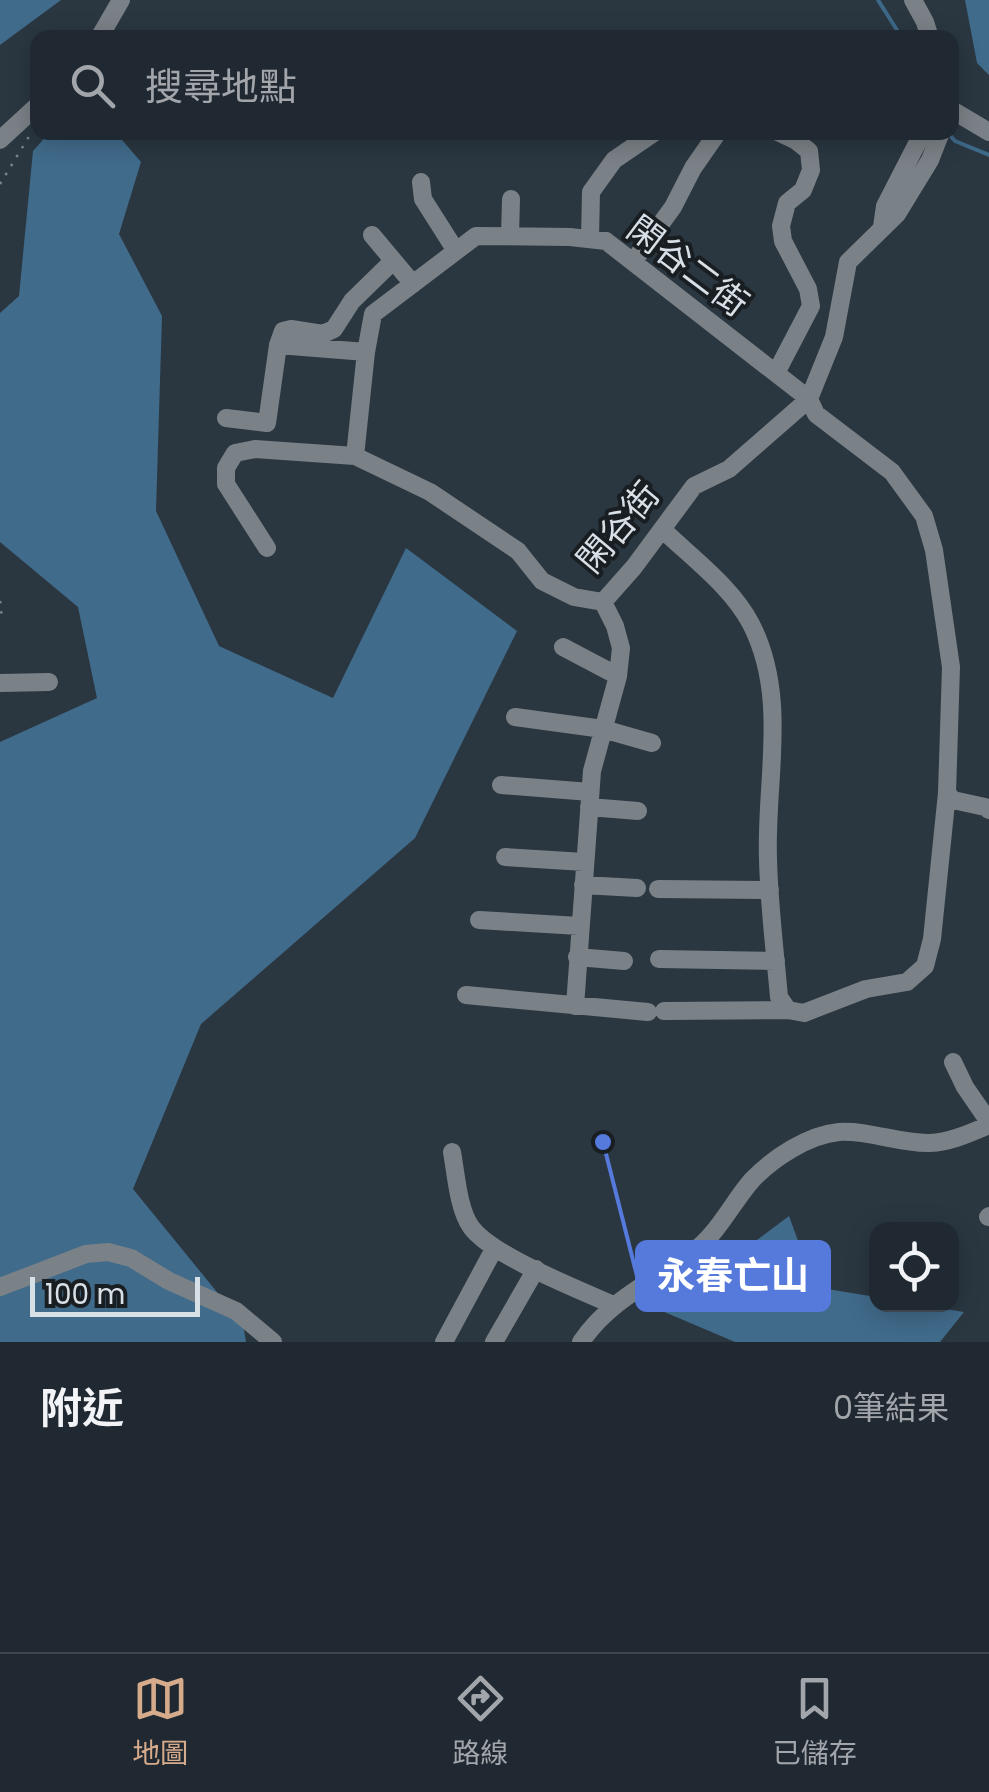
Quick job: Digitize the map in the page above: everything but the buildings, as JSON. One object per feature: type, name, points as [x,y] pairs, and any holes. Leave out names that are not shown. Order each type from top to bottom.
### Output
[{"type":"street","points":[[103,30],[120,0]]},
{"type":"street","points":[[913,0],[928,30]]},
{"type":"street","points":[[0,140],[30,112]]},
{"type":"street","points":[[959,115],[989,132]]},
{"type":"street","points":[[590,240],[591,192],[614,160],[643,140]]},
{"type":"street","points":[[633,262],[673,207],[712,140]]},
{"type":"street","points":[[776,373],[811,306],[808,289],[783,241],[781,226],[788,204],[802,190],[811,170],[809,151],[795,140]]},
{"type":"street","name":"閑谷街","points":[[882,227],[885,206],[919,140]]},
{"type":"street","name":"閑谷街","points":[[354,456],[430,492],[518,551],[542,581],[574,597],[603,602],[694,486],[729,470],[810,399],[834,337],[848,262],[897,214],[939,140]]},
{"type":"street","points":[[422,182],[422,200],[456,250]]},
{"type":"street","points":[[510,236],[511,198]]},
{"type":"street","points":[[372,236],[412,284]]},
{"type":"street","name":"閑谷二街","points":[[354,456],[373,314],[476,236],[606,241],[810,399],[816,414],[892,472],[924,516],[934,550],[952,666],[948,793],[926,966],[907,982],[866,989],[804,1013],[656,1011],[466,995]]},
{"type":"street","points":[[226,418],[267,423],[283,331],[322,334],[334,329],[352,302],[393,261]]},
{"type":"street","points":[[278,345],[366,352]]},
{"type":"street","points":[[267,548],[226,484],[226,468],[235,454],[255,449],[354,456]]},
{"type":"street","points":[[662,530],[728,592],[751,624],[770,676],[773,736],[768,858],[779,997],[788,1010]]},
{"type":"street","points":[[574,1006],[592,771],[618,676],[621,648],[603,602]]},
{"type":"street","points":[[563,647],[618,676]]},
{"type":"street","points":[[0,683],[49,682]]},
{"type":"street","points":[[516,717],[603,729],[652,742]]},
{"type":"street","points":[[501,785],[638,811]]},
{"type":"street","points":[[948,793],[953,800],[989,810]]},
{"type":"street","points":[[504,857],[584,862]]},
{"type":"street","points":[[582,885],[636,888]]},
{"type":"street","points":[[658,889],[770,890]]},
{"type":"street","points":[[479,920],[579,926]]},
{"type":"street","points":[[576,957],[624,961]]},
{"type":"street","points":[[659,959],[776,961]]},
{"type":"street","points":[[580,1342],[613,1305],[696,1250],[718,1229],[753,1179],[784,1154],[838,1132],[928,1143],[952,1140],[989,1124],[952,1062]]},
{"type":"street","points":[[452,1152],[470,1226],[494,1249],[613,1305]]},
{"type":"street","points":[[444,1342],[494,1249]]},
{"type":"street","points":[[0,1287],[86,1254],[108,1252],[131,1258],[169,1281],[236,1311],[273,1342]]},
{"type":"street","points":[[494,1342],[536,1269]]},
{"type":"path","points":[[0,184],[30,137]]},
{"type":"path","points":[[0,601],[0,614]]},
{"type":"shaded area","points":[[0,0],[61,0],[0,45]]},
{"type":"shaded area","points":[[965,0],[989,0],[989,75],[977,63]]},
{"type":"shaded area","points":[[43,140],[122,140],[141,162],[119,234],[162,316],[156,511],[219,646],[333,698],[406,548],[517,631],[415,838],[201,1024],[133,1189],[243,1324],[246,1342],[0,1342],[0,742],[97,698],[78,607],[0,542],[0,313],[19,296],[33,151]]},
{"type":"shaded area","points":[[789,1216],[815,1287],[869,1296],[869,1312],[964,1312],[940,1342],[735,1342],[662,1311]]},
{"type":"waterway","points":[[878,0],[897,30]]},
{"type":"waterway","points":[[954,140],[989,155]]},
{"type":"place","name":"永春亡山","points":[[603,1142]]}]
